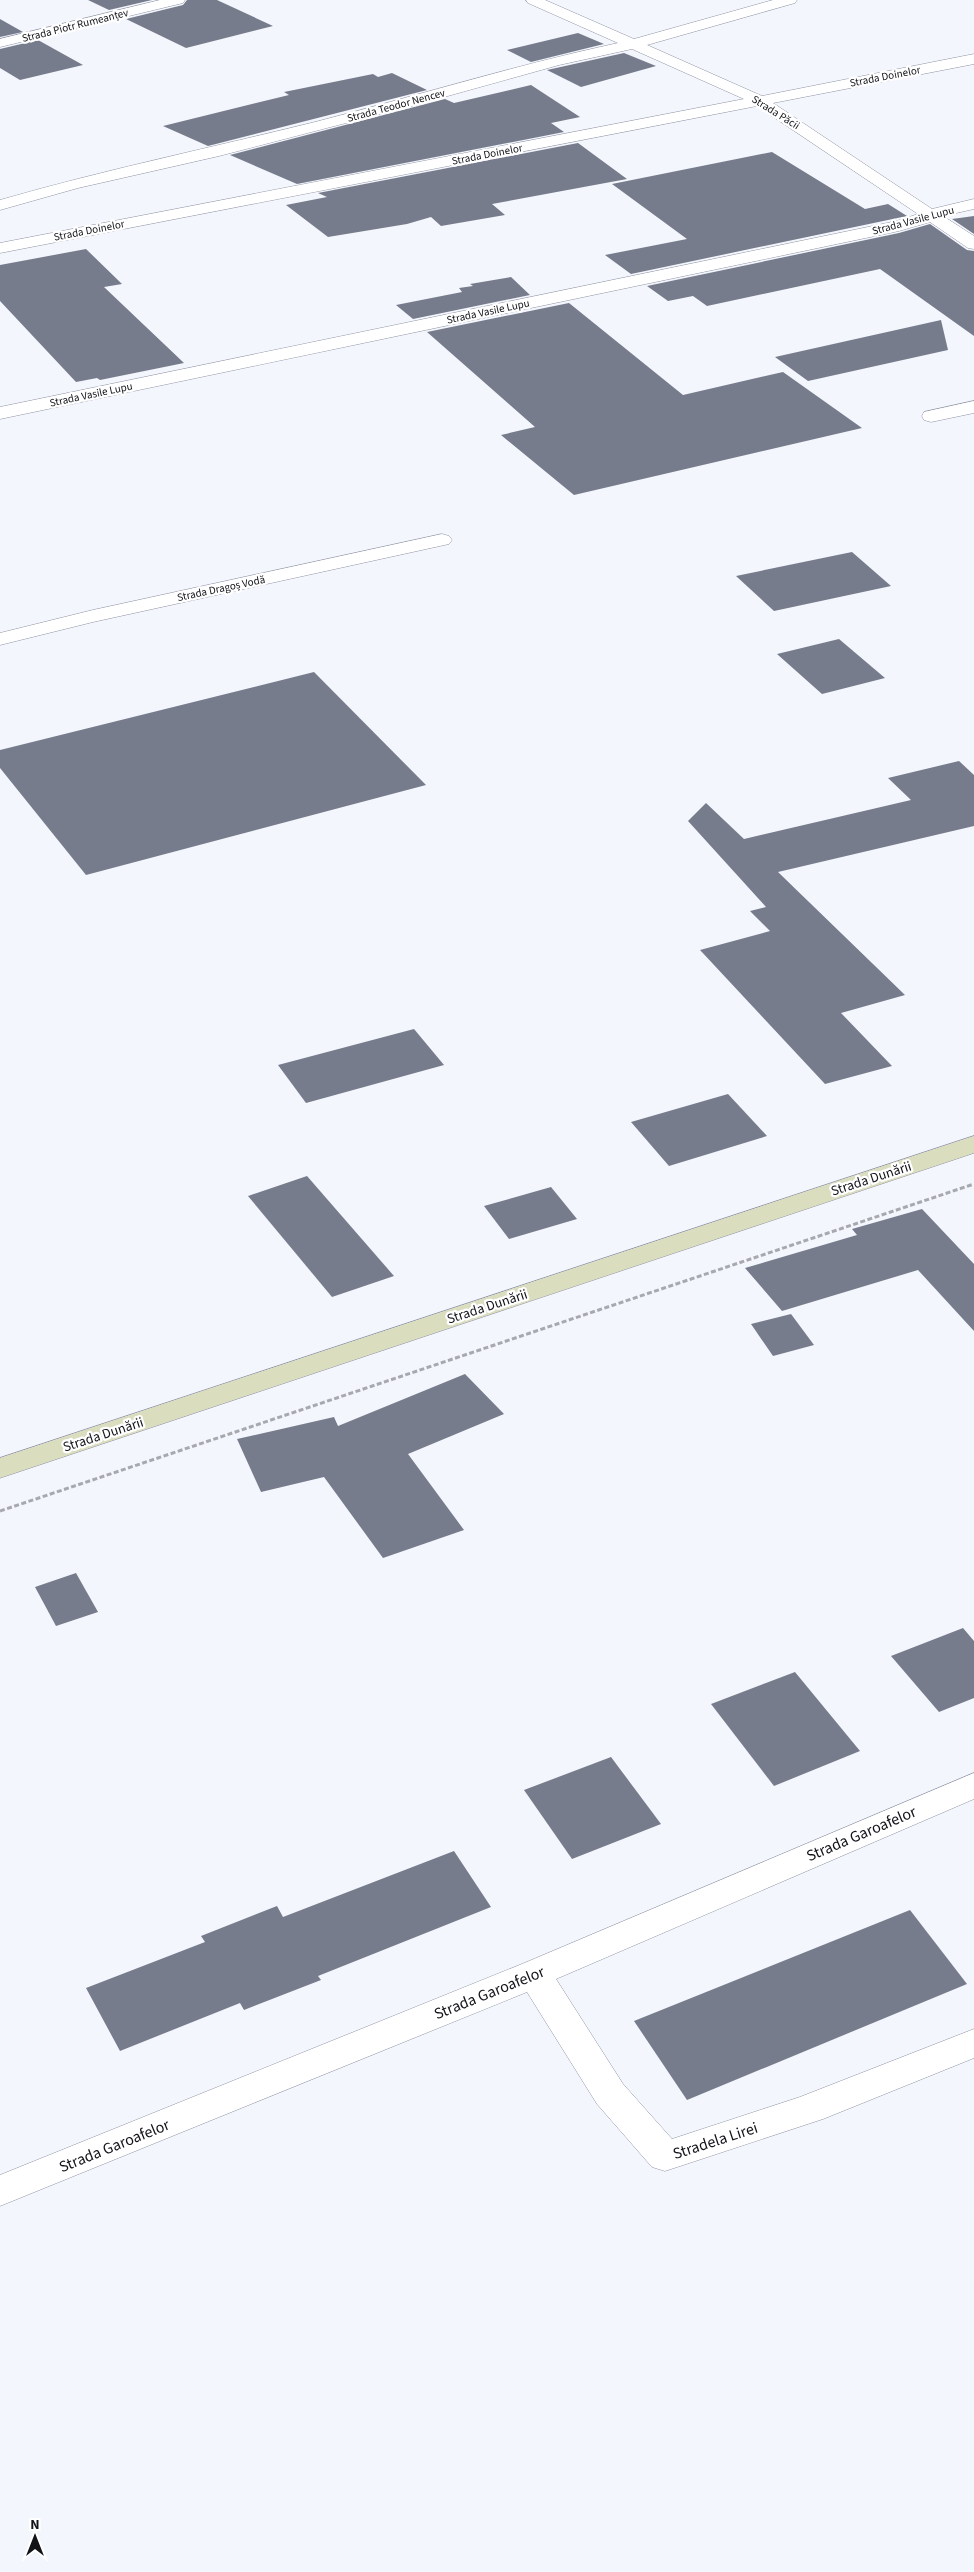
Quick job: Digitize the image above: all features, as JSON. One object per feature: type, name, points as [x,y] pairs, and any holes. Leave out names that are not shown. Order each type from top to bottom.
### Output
[{"type":"main road","name":"Strada Dunării","points":[[0,1468],[974,1144]]},
{"type":"street","name":"Strada Piotr Rumeanțev","points":[[0,44],[178,0]]},
{"type":"street","name":"Strada Păcii","points":[[533,0],[759,100],[974,244]]},
{"type":"street","name":"Strada Teodor Nencev","points":[[0,206],[74,184],[219,151],[386,108],[556,61],[631,45],[735,14],[790,0]]},
{"type":"street","name":"Strada Doinelor","points":[[0,248],[974,59]]},
{"type":"street","name":"Strada Vasile Lupu","points":[[0,413],[867,232],[922,220],[930,214],[974,204]]},
{"type":"street","points":[[931,416],[974,407]]},
{"type":"street","name":"Strada Dragoș Vodă","points":[[0,639],[93,616],[442,540]]},
{"type":"street","name":"Strada Garoafelor","points":[[0,2191],[534,1974],[974,1785]]},
{"type":"street","name":"Stradela Lirei","points":[[534,1974],[610,2094],[665,2156],[810,2109],[974,2043]]},
{"type":"path","points":[[0,1511],[974,1184]]},
{"type":"building","points":[[88,0],[152,0],[109,10]]},
{"type":"building","points":[[187,0],[217,0],[273,26],[186,48],[126,19],[183,5]]},
{"type":"building","points":[[0,19],[23,32],[0,37]]},
{"type":"building","points":[[578,33],[604,44],[531,62],[507,50]]},
{"type":"building","points":[[38,40],[83,65],[20,80],[0,68],[0,49]]},
{"type":"building","points":[[624,53],[656,66],[581,87],[547,70]]},
{"type":"building","points":[[392,73],[427,90],[208,146],[163,126],[289,95],[284,92],[373,74],[378,77]]},
{"type":"building","points":[[531,85],[580,117],[551,123],[564,132],[297,184],[230,155],[445,99],[454,103]]},
{"type":"building","points":[[578,143],[627,179],[492,204],[505,215],[441,226],[431,217],[407,224],[328,237],[286,205],[327,197],[318,193]]},
{"type":"building","points":[[772,152],[865,209],[888,204],[907,216],[631,274],[605,255],[687,239],[612,184]]},
{"type":"building","points":[[974,216],[974,234],[952,219]]},
{"type":"building","points":[[930,224],[967,250],[974,251],[974,336],[880,269],[707,306],[693,296],[668,301],[647,286],[899,233]]},
{"type":"building","points":[[86,249],[122,284],[104,287],[184,363],[100,380],[97,378],[76,382],[0,301],[0,265]]},
{"type":"building","points":[[511,277],[530,295],[413,319],[396,305],[462,292],[459,288],[473,286],[470,284]]},
{"type":"building","points":[[569,303],[683,395],[783,372],[862,428],[574,495],[501,435],[535,427],[427,332]]},
{"type":"building","points":[[941,320],[948,350],[808,381],[775,357]]},
{"type":"building","points":[[852,552],[891,586],[774,611],[736,576]]},
{"type":"building","points":[[839,639],[885,678],[822,694],[777,654]]},
{"type":"building","points":[[314,672],[426,785],[86,875],[0,768],[0,750]]},
{"type":"building","points":[[959,761],[974,775],[974,826],[778,872],[905,995],[841,1013],[892,1066],[825,1084],[700,950],[770,931],[750,911],[766,907],[688,821],[706,803],[744,839],[911,800],[888,778]]},
{"type":"building","points":[[414,1029],[444,1065],[306,1103],[278,1065]]},
{"type":"building","points":[[728,1094],[767,1136],[669,1166],[631,1122]]},
{"type":"building","points":[[307,1176],[394,1276],[332,1297],[248,1196]]},
{"type":"building","points":[[551,1187],[577,1219],[509,1239],[484,1206]]},
{"type":"building","points":[[922,1209],[974,1264],[974,1331],[918,1270],[782,1311],[745,1268],[857,1235],[852,1229]]},
{"type":"building","points":[[791,1314],[814,1345],[773,1356],[751,1324]]},
{"type":"building","points":[[465,1374],[504,1414],[408,1454],[464,1530],[383,1558],[324,1477],[261,1492],[237,1439],[334,1417],[338,1426]]},
{"type":"building","points":[[76,1573],[98,1612],[56,1626],[35,1587]]},
{"type":"building","points":[[963,1628],[974,1641],[974,1698],[939,1712],[891,1656]]},
{"type":"building","points":[[795,1672],[860,1751],[774,1786],[711,1704]]},
{"type":"building","points":[[611,1757],[661,1824],[572,1859],[524,1790]]},
{"type":"building","points":[[454,1851],[491,1907],[318,1976],[321,1980],[244,2010],[240,2003],[120,2051],[86,1988],[205,1942],[201,1936],[277,1906],[283,1917]]},
{"type":"building","points":[[910,1910],[967,1984],[687,2100],[634,2021]]}]
